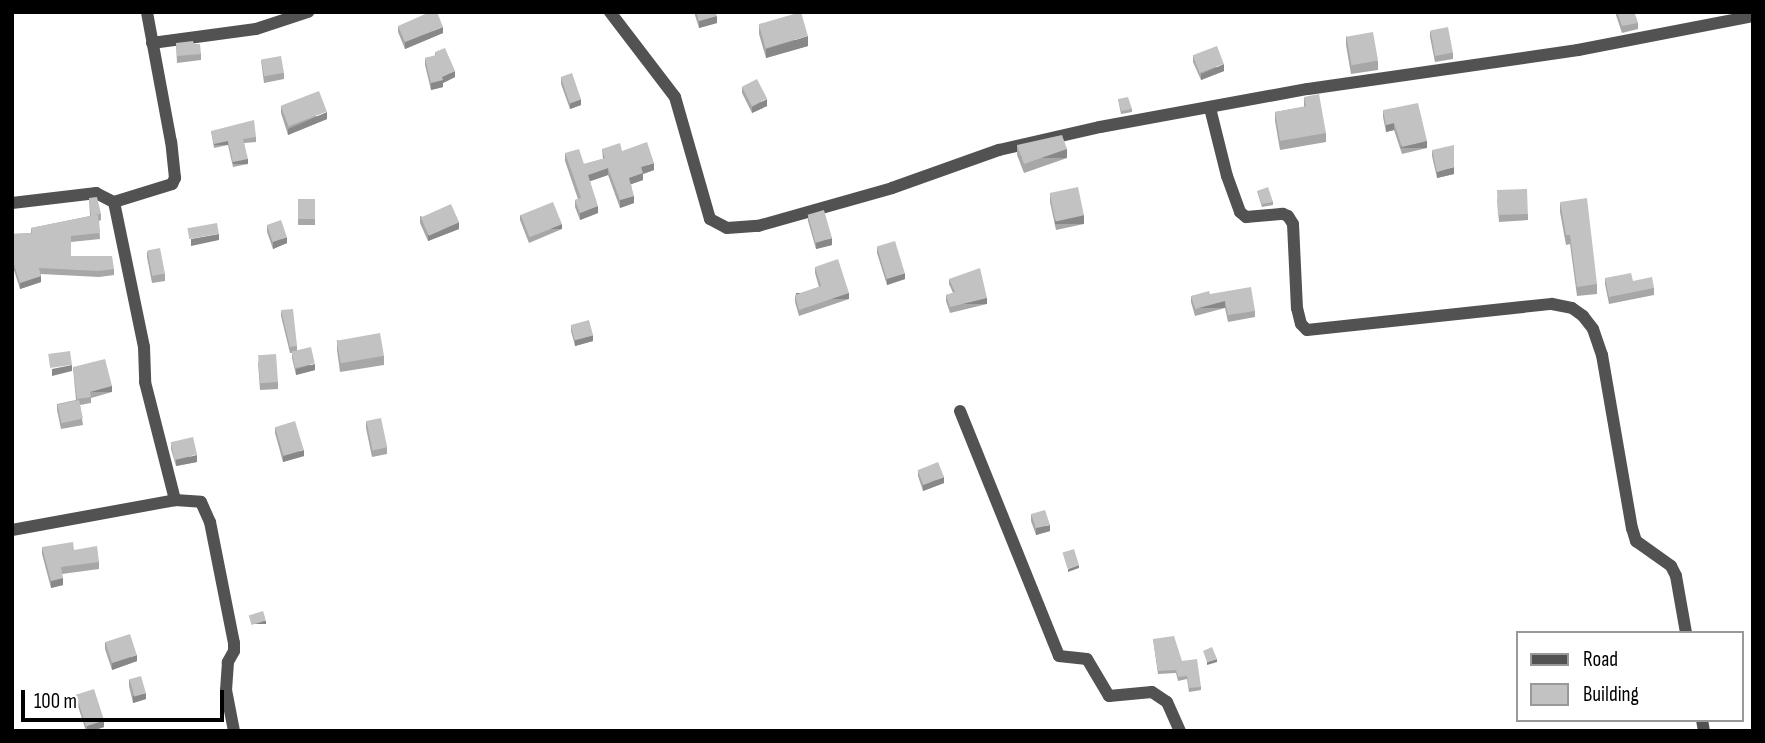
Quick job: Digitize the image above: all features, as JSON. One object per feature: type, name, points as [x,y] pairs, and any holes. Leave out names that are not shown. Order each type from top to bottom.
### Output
[{"type":"street","points":[[12,203],[96,193],[114,202],[164,188],[175,178],[147,12]]},
{"type":"street","points":[[152,43],[256,29],[308,12]]},
{"type":"street","points":[[610,12],[675,97],[710,219],[727,228],[758,226],[892,188],[999,150],[1100,127],[1308,89],[1578,50],[1753,16]]},
{"type":"street","points":[[1210,108],[1227,176],[1240,212],[1246,217],[1283,214],[1288,216],[1293,224],[1297,308],[1301,324],[1307,330],[1552,304],[1572,308],[1583,316],[1593,329],[1602,355],[1636,541],[1671,566],[1676,576],[1686,631]]},
{"type":"street","points":[[114,202],[144,347],[145,382],[175,500]]},
{"type":"street","points":[[960,411],[1059,656],[1087,659],[1109,696],[1152,692],[1167,702],[1180,731]]},
{"type":"street","points":[[12,530],[175,500],[201,502],[210,522],[234,643],[234,652],[228,662],[226,690],[234,731]]},
{"type":"building","points":[[430,12],[437,12],[443,27],[405,42],[398,26]]},
{"type":"building","points":[[696,12],[715,12],[717,16],[699,21]]},
{"type":"building","points":[[801,12],[808,36],[766,48],[759,24]]},
{"type":"building","points":[[1617,12],[1634,12],[1638,23],[1622,26]]},
{"type":"building","points":[[1448,27],[1453,53],[1435,56],[1430,30]]},
{"type":"building","points":[[1373,32],[1378,61],[1351,65],[1346,37]]},
{"type":"building","points":[[193,41],[194,44],[200,44],[201,54],[177,56],[176,43]]},
{"type":"building","points":[[1217,46],[1224,64],[1200,73],[1193,55]]},
{"type":"building","points":[[445,48],[455,71],[442,77],[443,80],[431,83],[425,58],[436,55],[435,52]]},
{"type":"building","points":[[281,56],[284,73],[264,76],[261,59]]},
{"type":"building","points":[[572,73],[581,99],[570,103],[561,77]]},
{"type":"building","points":[[757,79],[767,99],[752,106],[742,87]]},
{"type":"building","points":[[319,91],[327,112],[289,126],[281,106]]},
{"type":"building","points":[[1319,94],[1326,133],[1280,141],[1275,112],[1306,106],[1304,97]]},
{"type":"building","points":[[1128,97],[1132,109],[1121,111],[1118,99]]},
{"type":"building","points":[[1418,103],[1427,141],[1402,147],[1394,123],[1386,125],[1383,110]]},
{"type":"building","points":[[254,120],[256,137],[243,139],[248,159],[233,162],[228,141],[214,144],[211,131]]},
{"type":"building","points":[[1062,135],[1067,149],[1024,164],[1017,145]]},
{"type":"building","points":[[647,142],[654,163],[641,167],[643,173],[629,178],[634,196],[620,200],[608,168],[588,175],[598,206],[580,213],[575,200],[581,198],[565,153],[579,149],[584,164],[605,158],[602,149],[620,143],[622,151]]},
{"type":"building","points":[[1454,145],[1454,167],[1437,172],[1432,150]]},
{"type":"building","points":[[1078,187],[1084,215],[1056,221],[1050,193]]},
{"type":"building","points":[[1268,187],[1273,202],[1262,204],[1257,191]]},
{"type":"building","points":[[1527,189],[1528,214],[1498,215],[1497,190]]},
{"type":"building","points":[[97,197],[101,214],[93,215],[98,215],[100,233],[71,236],[71,256],[112,256],[114,269],[99,271],[39,268],[41,276],[20,283],[12,258],[12,234],[32,233],[31,228],[91,216],[89,198]]},
{"type":"building","points":[[1587,198],[1597,284],[1577,287],[1570,235],[1566,235],[1560,202]]},
{"type":"building","points":[[298,199],[315,199],[315,219],[298,219]]},
{"type":"building","points":[[553,202],[562,224],[530,237],[521,215]]},
{"type":"building","points":[[451,204],[459,222],[429,236],[421,217]]},
{"type":"building","points":[[824,210],[832,238],[816,243],[808,215]]},
{"type":"building","points":[[281,220],[287,237],[273,242],[267,225]]},
{"type":"building","points":[[217,223],[219,234],[189,239],[187,228]]},
{"type":"building","points":[[895,241],[905,274],[887,279],[877,247]]},
{"type":"building","points":[[160,248],[165,274],[152,276],[147,250]]},
{"type":"building","points":[[838,259],[849,293],[799,310],[795,295],[821,286],[815,267]]},
{"type":"building","points":[[980,268],[987,298],[950,307],[946,295],[955,292],[949,279]]},
{"type":"building","points":[[1631,273],[1633,281],[1652,277],[1654,288],[1609,297],[1605,278]]},
{"type":"building","points":[[1251,287],[1255,311],[1228,315],[1225,301],[1195,309],[1191,296],[1209,291],[1210,294]]},
{"type":"building","points":[[293,309],[297,346],[290,347],[281,310]]},
{"type":"building","points":[[589,320],[593,335],[575,340],[571,325]]},
{"type":"building","points":[[380,333],[384,356],[341,363],[337,341]]},
{"type":"building","points":[[311,347],[315,364],[295,368],[292,351]]},
{"type":"building","points":[[70,351],[72,365],[50,368],[48,354]]},
{"type":"building","points":[[276,354],[278,382],[260,383],[258,355]]},
{"type":"building","points":[[105,359],[112,386],[90,392],[91,397],[77,399],[73,367]]},
{"type":"building","points":[[79,400],[83,419],[61,423],[57,405]]},
{"type":"building","points":[[381,418],[387,447],[373,450],[366,421]]},
{"type":"building","points":[[295,421],[304,450],[284,456],[275,427]]},
{"type":"building","points":[[193,437],[197,455],[175,460],[171,442]]},
{"type":"building","points":[[938,462],[944,477],[924,485],[918,470]]},
{"type":"building","points":[[1045,510],[1050,525],[1036,528],[1031,514]]},
{"type":"building","points":[[73,542],[74,550],[97,546],[99,562],[61,567],[63,578],[51,581],[42,547]]},
{"type":"building","points":[[1074,549],[1079,565],[1067,569],[1063,553]]},
{"type":"building","points":[[263,611],[266,621],[252,625],[249,615]]},
{"type":"building","points":[[130,634],[137,655],[112,663],[105,642]]},
{"type":"building","points":[[1174,636],[1182,661],[1197,659],[1201,687],[1189,688],[1187,676],[1178,677],[1176,670],[1158,671],[1153,639]]},
{"type":"building","points":[[1212,647],[1217,659],[1207,662],[1203,651]]},
{"type":"building","points":[[141,676],[146,693],[134,697],[129,679]]},
{"type":"building","points":[[94,689],[104,720],[86,726],[76,695]]}]
